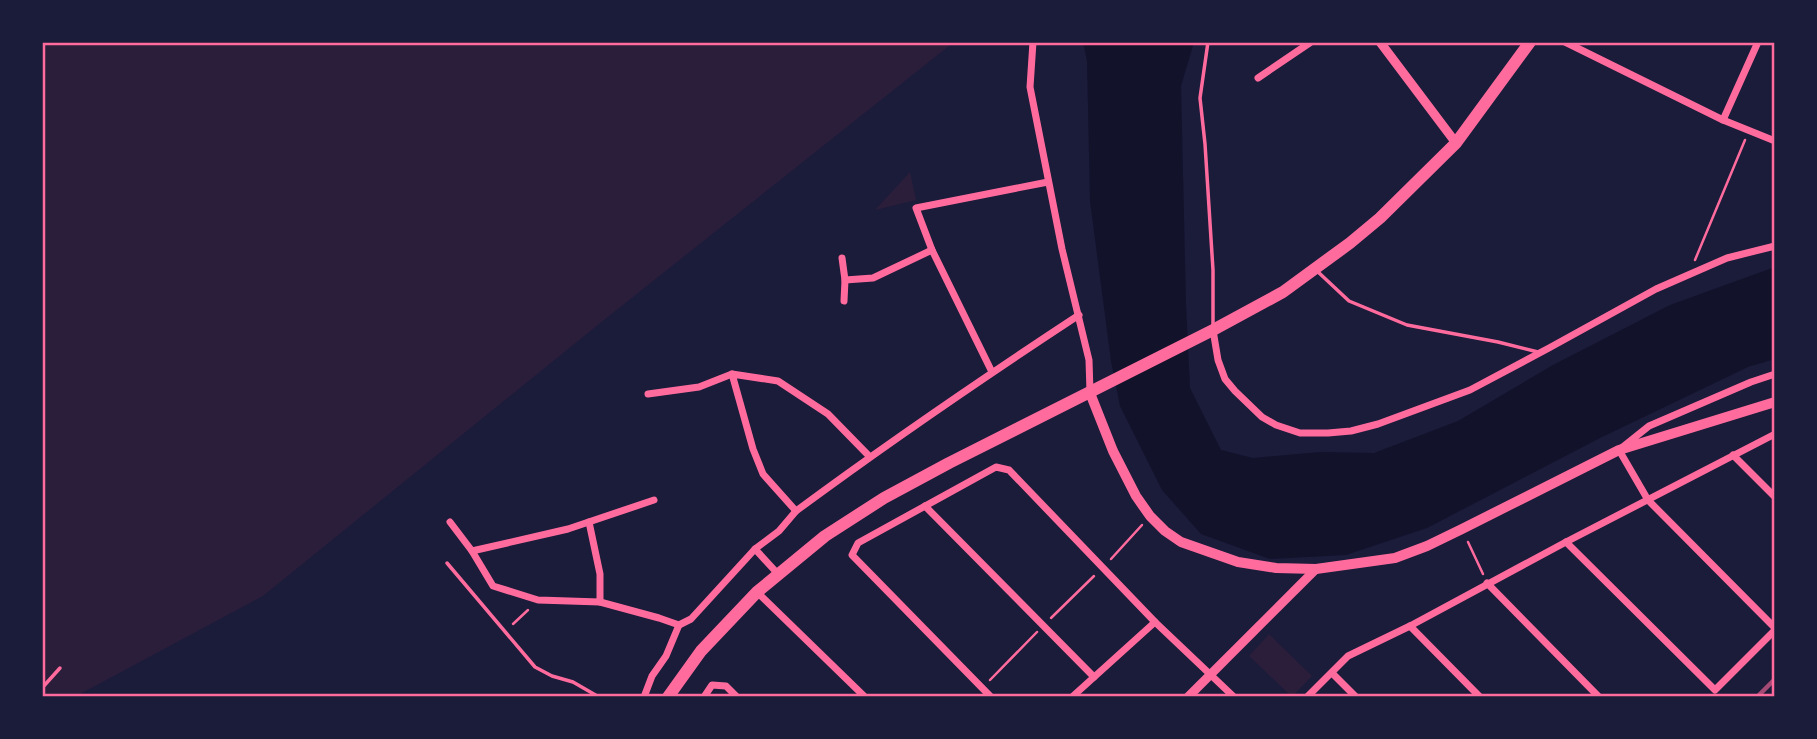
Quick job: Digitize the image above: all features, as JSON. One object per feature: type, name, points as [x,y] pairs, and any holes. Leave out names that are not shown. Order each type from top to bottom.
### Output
[{"type":"highway","points":[[668,697],[701,651],[757,592],[825,536],[884,498],[1209,332],[1283,292],[1315,269],[1380,218],[1456,144],[1530,42]]},
{"type":"main road","points":[[1090,393],[1113,451],[1136,496],[1150,516],[1166,531],[1181,542],[1238,562],[1276,568],[1315,569],[1395,558],[1462,529],[1619,450],[1775,402]]},
{"type":"street","points":[[1033,42],[1030,86],[1062,249],[1089,359],[1090,393]]},
{"type":"street","points":[[1258,79],[1311,42]]},
{"type":"street","points":[[1380,42],[1456,144]]},
{"type":"street","points":[[1565,42],[1723,120],[1775,141]]},
{"type":"street","points":[[1723,120],[1758,42]]},
{"type":"street","points":[[992,372],[932,250],[916,208],[1048,182]]},
{"type":"street","points":[[1209,332],[1225,379],[1262,417],[1300,433],[1350,431],[1378,424],[1470,390],[1656,289],[1727,258],[1775,246]]},
{"type":"street","points":[[845,280],[873,278],[932,250]]},
{"type":"street","points":[[842,258],[844,301]]},
{"type":"street","points":[[644,697],[679,625],[691,619],[755,549],[779,531],[796,511],[992,372],[1079,315]]},
{"type":"street","points":[[648,394],[699,387],[732,374],[778,382],[828,414],[870,457]]},
{"type":"street","points":[[732,374],[753,449],[764,474],[796,511]]},
{"type":"street","points":[[1566,542],[1715,690],[1775,629],[1648,500],[1619,450],[1649,426],[1775,374]]},
{"type":"street","points":[[1307,697],[1348,656],[1775,434]]},
{"type":"street","points":[[1733,456],[1775,497]]},
{"type":"street","points":[[991,697],[852,555],[858,542],[996,467],[1009,470],[1155,622],[1234,697]]},
{"type":"street","points":[[472,551],[568,530],[654,500]]},
{"type":"street","points":[[925,506],[1094,677]]},
{"type":"street","points":[[450,522],[493,586],[538,600],[600,602],[679,625]]},
{"type":"street","points":[[589,522],[600,574],[600,602]]},
{"type":"street","points":[[755,549],[778,574]]},
{"type":"street","points":[[1188,697],[1315,569]]},
{"type":"street","points":[[1488,583],[1599,697]]},
{"type":"street","points":[[757,592],[865,697]]},
{"type":"street","points":[[1072,697],[1155,622]]},
{"type":"street","points":[[1410,626],[1480,697]]},
{"type":"street","points":[[1332,673],[1356,697]]},
{"type":"street","points":[[704,697],[712,685],[726,686],[737,697]]},
{"type":"lane","points":[[1208,42],[1200,98],[1212,259],[1209,332]]},
{"type":"lane","points":[[1315,269],[1349,301],[1407,325],[1541,353]]},
{"type":"lane","points":[[447,564],[535,667],[552,676],[573,682],[599,697]]},
{"type":"lane","points":[[42,688],[60,668]]},
{"type":"path","points":[[1689,274],[1749,130]]},
{"type":"path","points":[[982,687],[1103,568],[1150,516]]},
{"type":"path","points":[[1462,529],[1488,583]]},
{"type":"path","points":[[505,632],[538,600]]},
{"type":"shaded area","points":[[42,42],[954,42],[263,596],[82,693],[72,697],[42,697]]},
{"type":"shaded area","points":[[1083,42],[1194,42],[1181,86],[1190,388],[1221,450],[1253,458],[1320,452],[1374,453],[1458,421],[1553,365],[1670,305],[1775,267],[1775,359],[1748,367],[1600,438],[1427,528],[1346,555],[1270,559],[1201,534],[1162,490],[1120,406],[1111,361],[1090,201],[1087,61]]},
{"type":"shaded area","points":[[910,172],[916,200],[875,210]]},
{"type":"shaded area","points":[[1269,634],[1312,676],[1292,697],[1249,656]]},
{"type":"railway","points":[[1757,697],[1775,679]]}]
